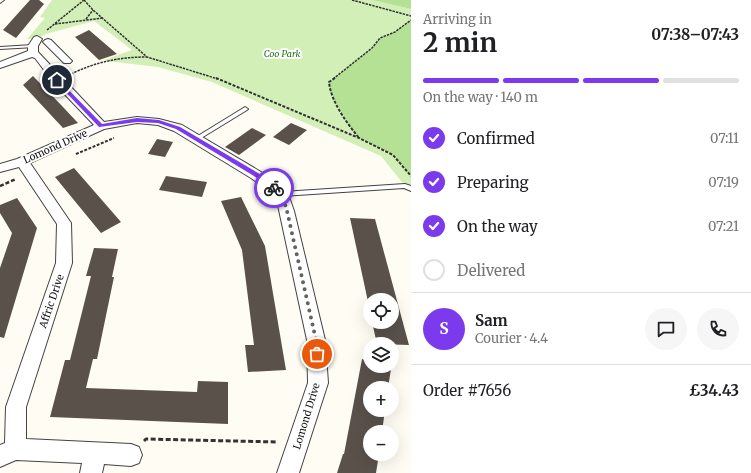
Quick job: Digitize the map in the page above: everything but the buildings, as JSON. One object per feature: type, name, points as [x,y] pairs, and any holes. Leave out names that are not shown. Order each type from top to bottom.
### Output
[{"type":"street","points":[[48,42],[67,61]]},
{"type":"street","points":[[35,49],[57,80],[101,126]]},
{"type":"street","points":[[0,65],[35,49],[57,51]]},
{"type":"street","name":"Lomond Drive","points":[[0,168],[22,162],[101,126],[137,120],[159,122],[178,128],[256,175],[282,194],[316,340],[318,383],[288,473]]},
{"type":"street","name":"Affric Drive","points":[[8,452],[16,407],[64,263],[64,224],[22,162]]},
{"type":"street","points":[[8,452],[93,463],[131,455]]},
{"type":"lane","points":[[0,48],[35,49]]},
{"type":"lane","points":[[196,139],[245,109]]},
{"type":"lane","points":[[282,194],[405,186],[411,189]]},
{"type":"path","points":[[35,49],[53,25],[84,0],[93,10],[147,57]]},
{"type":"path","points":[[352,0],[411,16]]},
{"type":"path","points":[[85,19],[93,10]]},
{"type":"path","points":[[53,25],[63,22],[104,18]]},
{"type":"path","points":[[359,138],[351,128],[330,92],[329,82],[372,48],[380,38],[395,32],[411,20]]},
{"type":"path","points":[[57,80],[113,58],[126,56],[147,57],[214,77],[359,138],[393,155],[411,176]]},
{"type":"path","points":[[131,455],[146,439],[299,442]]},
{"type":"green space","name":"Coo Park","points":[[52,0],[372,0],[411,9],[411,20],[395,32],[380,38],[372,48],[329,82],[330,92],[351,128],[383,151],[393,155],[411,176],[411,189],[405,186],[381,156],[212,82],[158,67],[104,60],[132,50],[94,21],[46,34],[37,39],[27,39],[45,18],[40,17]]},
{"type":"green space","points":[[372,0],[411,0],[411,9]]},
{"type":"green space","points":[[411,20],[411,176],[393,155],[359,138],[351,128],[330,92],[329,82],[372,48],[380,38],[395,32]]},
{"type":"way so far","points":[[274,188],[282,194],[287,211],[316,340],[317,354]]},
{"type":"route","points":[[57,80],[101,126],[137,120],[159,122],[178,128],[256,175],[274,188]]}]
